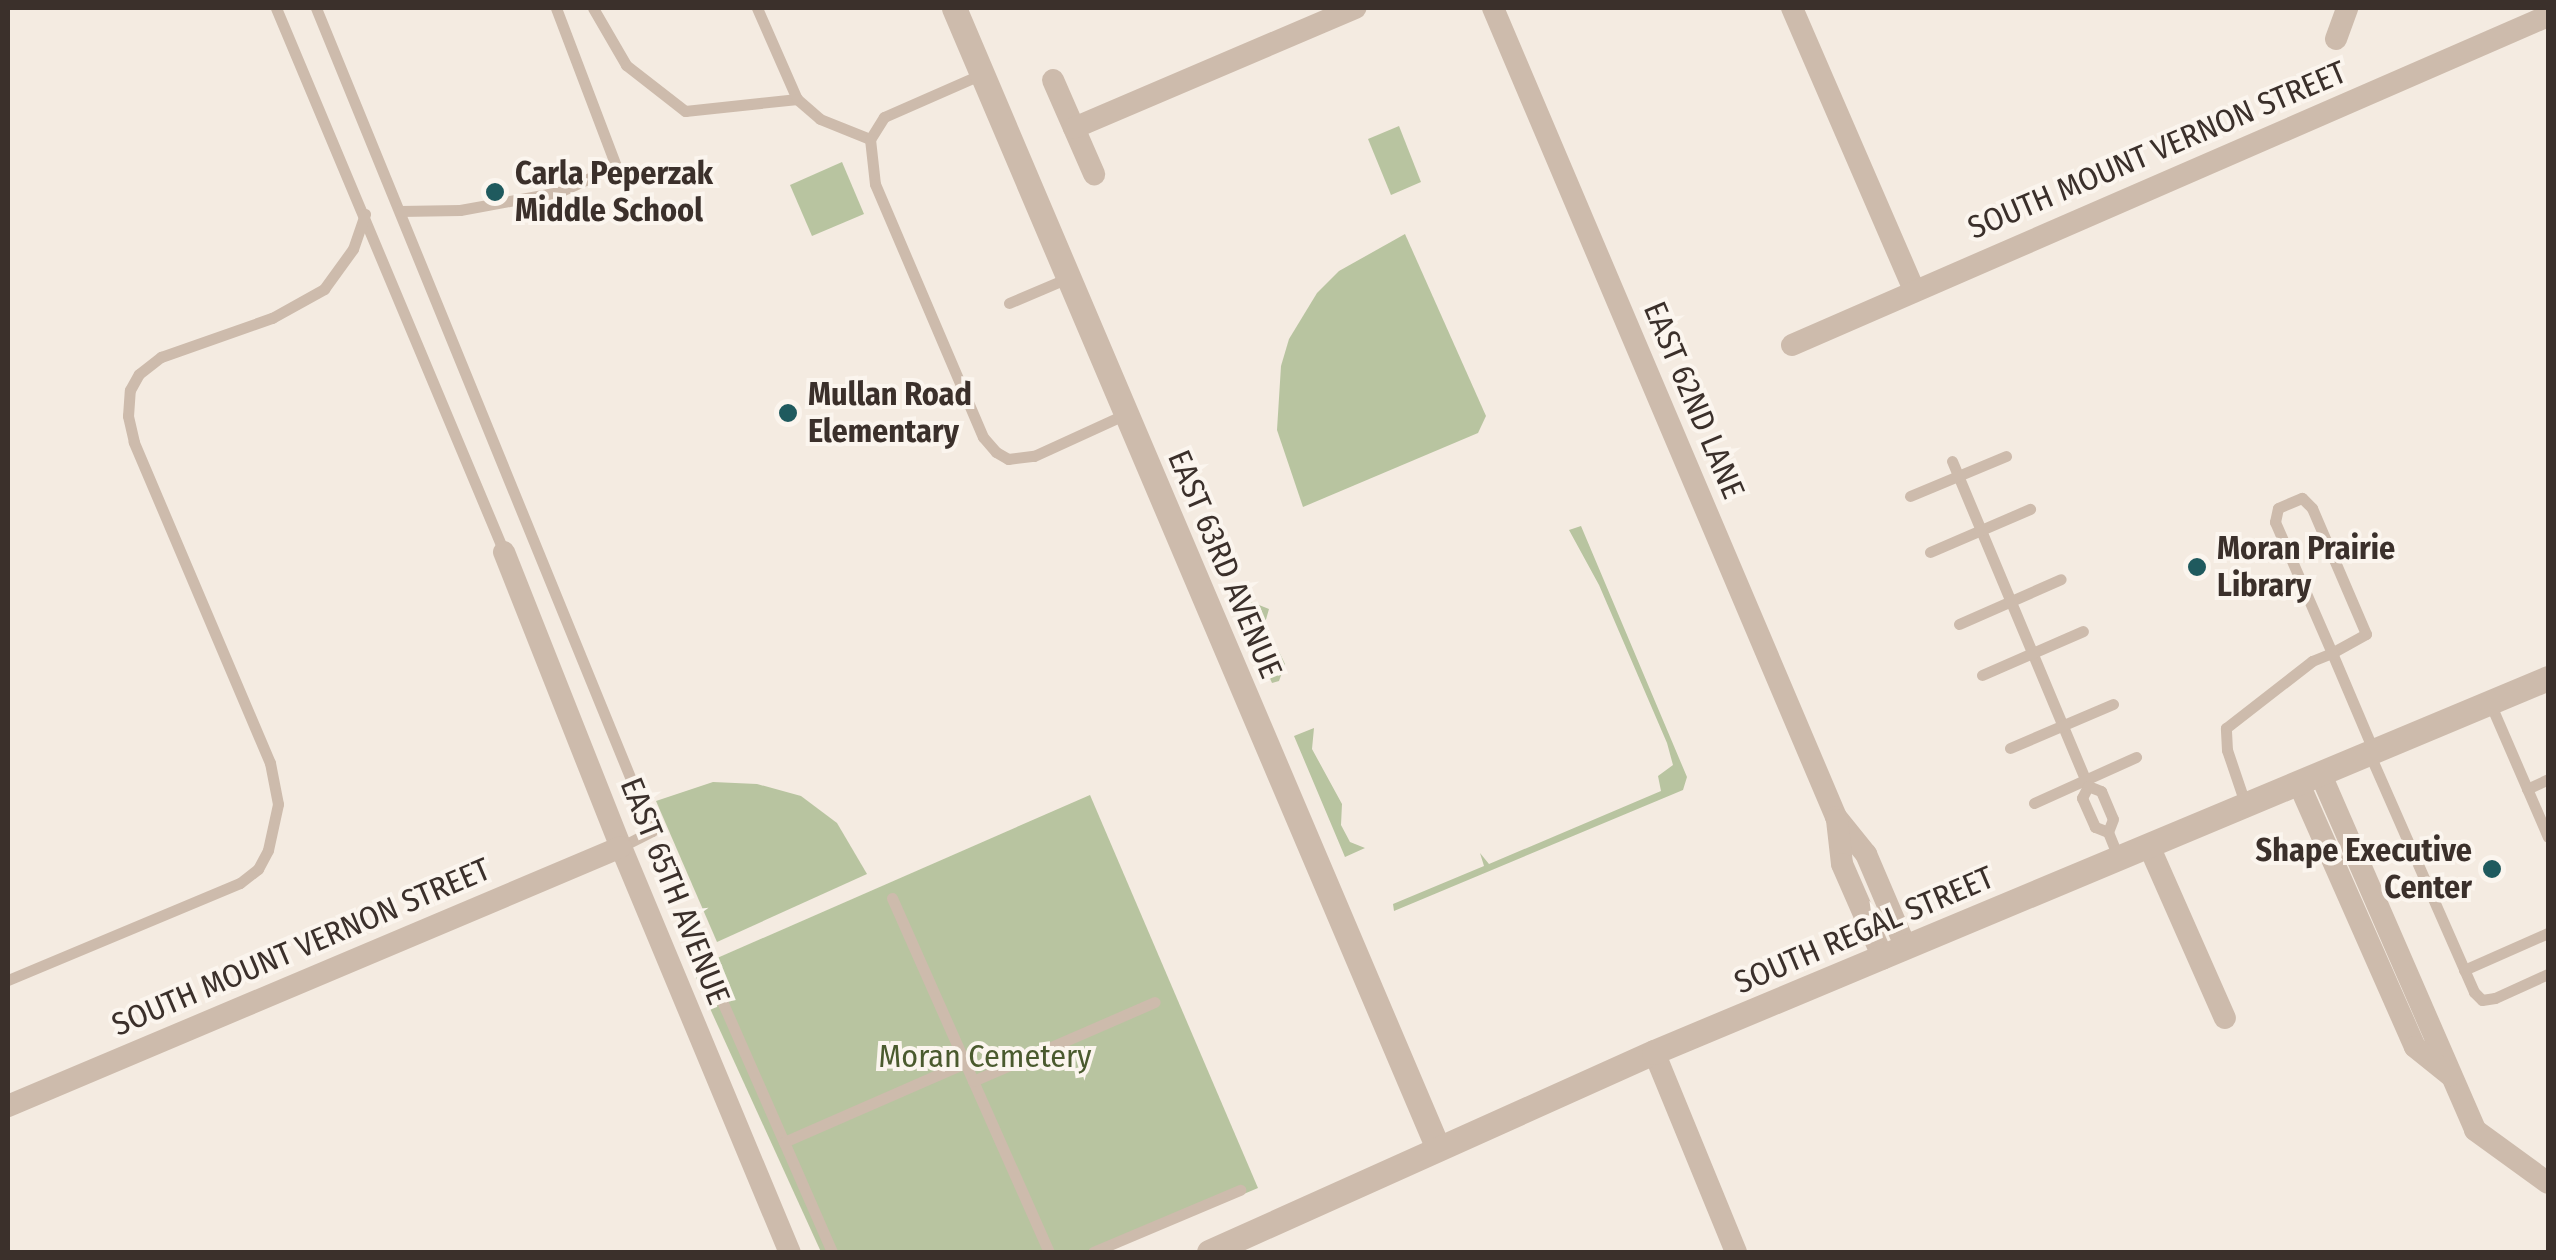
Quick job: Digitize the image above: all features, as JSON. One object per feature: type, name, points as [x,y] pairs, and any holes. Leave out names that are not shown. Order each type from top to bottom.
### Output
[{"type":"street","name":"EAST 63RD AVENUE","points":[[954,8],[1437,1146]]},
{"type":"street","points":[[1074,128],[1356,8]]},
{"type":"street","name":"EAST 62ND LANE","points":[[1492,8],[1836,817],[1842,864],[1856,897],[1894,953]]},
{"type":"street","points":[[1819,8],[1794,12],[1914,290]]},
{"type":"street","points":[[2336,39],[2347,8]]},
{"type":"street","name":"SOUTH MOUNT VERNON STREET","points":[[1792,345],[2548,16]]},
{"type":"street","points":[[1054,80],[1094,174]]},
{"type":"street","name":"EAST 65TH AVENUE","points":[[504,552],[621,847],[790,1252]]},
{"type":"street","name":"SOUTH REGAL STREET","points":[[1210,1252],[1410,1165],[1437,1146],[1654,1052],[2548,678]]},
{"type":"street","points":[[2310,780],[2476,1130],[2548,1183]]},
{"type":"street","name":"EAST 62ND LANE","points":[[1836,817],[1866,854],[1894,953]]},
{"type":"street","points":[[2149,846],[2224,1018]]},
{"type":"street","name":"SOUTH MOUNT VERNON STREET","points":[[8,1106],[621,847]]},
{"type":"street","points":[[1654,1052],[1736,1252]]},
{"type":"lane","points":[[276,8],[504,552]]},
{"type":"lane","points":[[316,8],[652,831],[621,847]]},
{"type":"lane","points":[[400,211],[460,210],[559,192],[616,166],[556,8]]},
{"type":"lane","points":[[593,8],[626,65],[684,111],[797,99]]},
{"type":"lane","points":[[757,8],[797,99],[820,119],[870,139]]},
{"type":"lane","points":[[982,74],[884,117],[870,139],[875,184],[984,437],[996,452],[1008,459],[1034,456],[1126,414]]},
{"type":"lane","points":[[8,980],[240,883],[258,869],[268,850],[278,804],[270,763],[134,442],[128,416],[130,390],[139,374],[161,357],[272,318],[324,289],[347,260],[365,214]]},
{"type":"lane","points":[[1009,303],[1068,278]]},
{"type":"lane","points":[[1910,496],[2006,456]]},
{"type":"lane","points":[[1952,461],[2087,782],[2101,791],[2113,818],[2108,832],[2119,859]]},
{"type":"lane","points":[[2246,806],[2227,750],[2226,728],[2311,662],[2332,653],[2363,640],[2366,634],[2312,508],[2302,498],[2278,508],[2275,522],[2332,653],[2464,970],[2482,1000],[2548,974]]},
{"type":"lane","points":[[1930,552],[2030,509]]},
{"type":"lane","points":[[1959,624],[2061,579]]},
{"type":"lane","points":[[1982,675],[2083,631]]},
{"type":"lane","points":[[2010,748],[2113,704]]},
{"type":"lane","points":[[2490,704],[2548,837]]},
{"type":"lane","points":[[2034,803],[2087,782],[2136,756]]},
{"type":"lane","points":[[2527,789],[2548,780]]},
{"type":"lane","points":[[2087,782],[2082,798],[2095,826],[2108,832]]},
{"type":"lane","points":[[892,898],[1049,1252]]},
{"type":"lane","points":[[2464,970],[2548,932]]},
{"type":"lane","points":[[711,976],[832,1252]]},
{"type":"lane","points":[[973,1081],[1154,1002]]},
{"type":"lane","points":[[784,1142],[965,1063]]},
{"type":"lane","points":[[1093,1252],[1240,1190]]},
{"type":"green space","points":[[1399,126],[1421,182],[1391,195],[1368,139]]},
{"type":"green space","points":[[842,162],[864,214],[812,236],[790,185]]},
{"type":"green space","points":[[1405,234],[1486,416],[1478,433],[1303,507],[1277,430],[1281,366],[1289,339],[1317,293],[1339,271]]},
{"type":"green space","points":[[1581,526],[1687,777],[1683,790],[1394,911],[1393,904],[1484,866],[1480,853],[1489,864],[1661,791],[1658,776],[1673,765],[1667,743],[1599,585],[1569,530]]},
{"type":"green space","points":[[1239,597],[1269,609],[1265,623],[1285,664],[1279,681],[1272,683],[1237,603]]},
{"type":"green space","points":[[1314,728],[1312,749],[1342,804],[1341,825],[1350,842],[1365,848],[1345,857],[1294,736]]},
{"type":"green space","points":[[713,782],[757,784],[801,796],[837,823],[867,874],[717,942],[656,801]]},
{"type":"green space","name":"Moran Cemetery","points":[[1090,795],[1258,1188],[1106,1252],[821,1252],[692,969]]},
{"type":"place","name":"Carla Peperzak Middle School","points":[[495,192]]},
{"type":"place","name":"Mullan Road Elementary","points":[[788,413]]},
{"type":"place","name":"Moran Prairie Library","points":[[2197,567]]},
{"type":"place","name":"Shape Executive Center","points":[[2492,869]]}]
